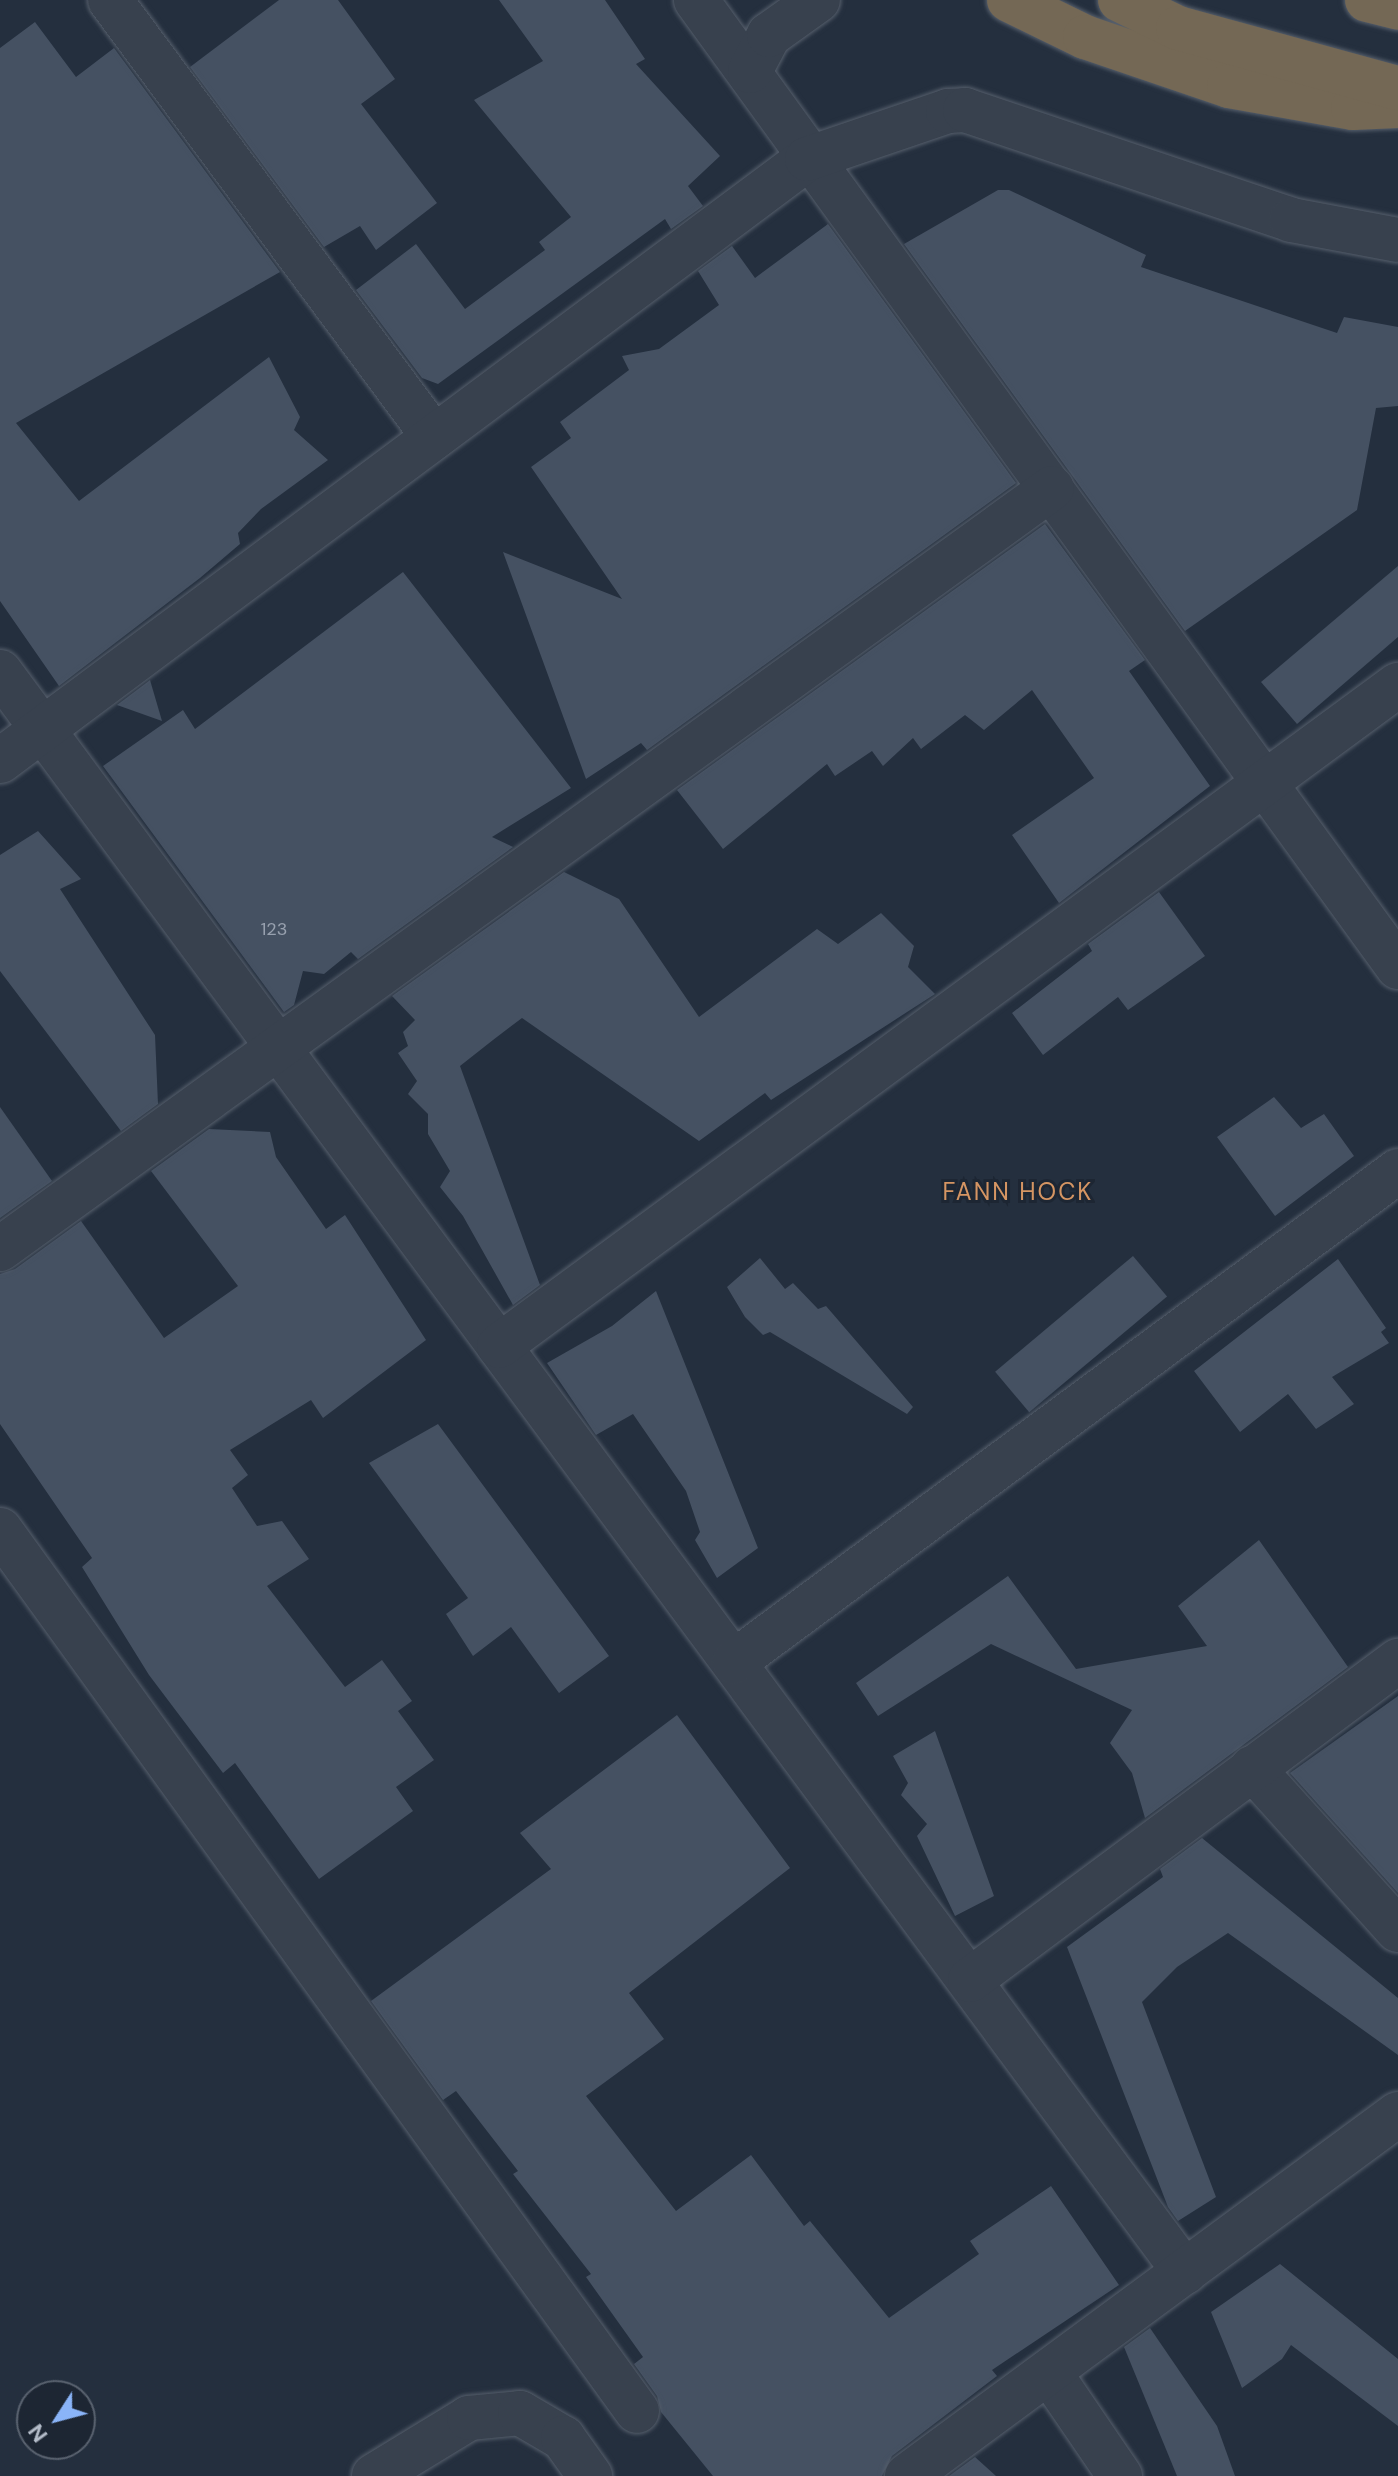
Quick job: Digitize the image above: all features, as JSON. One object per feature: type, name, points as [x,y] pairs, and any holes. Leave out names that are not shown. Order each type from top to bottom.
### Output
[{"type":"highway","points":[[1009,0],[1085,37],[1229,86],[1353,108],[1398,106]]},
{"type":"highway","points":[[1120,0],[1178,28],[1398,88]]},
{"type":"highway","points":[[1367,0],[1398,8]]},
{"type":"street","points":[[110,0],[434,437]]},
{"type":"street","points":[[696,0],[750,71],[807,159],[1052,488],[1398,967]]},
{"type":"street","points":[[750,71],[769,35],[818,0]]},
{"type":"street","points":[[0,761],[807,159],[948,111],[965,110],[1291,220],[1398,240]]},
{"type":"street","points":[[0,1249],[1052,488]]},
{"type":"street","points":[[0,672],[1185,2272]]},
{"type":"street","points":[[499,1346],[1398,685]]},
{"type":"street","points":[[734,1662],[1398,1171]]},
{"type":"street","points":[[0,1530],[637,2411]]},
{"type":"street","points":[[970,1980],[1398,1661]]},
{"type":"street","points":[[1252,1768],[1398,1930]]},
{"type":"street","points":[[907,2476],[1398,2114]]},
{"type":"street","points":[[1049,2372],[1120,2476]]},
{"type":"street","points":[[374,2476],[469,2418],[520,2413],[563,2438],[590,2476]]},
{"type":"building","points":[[279,0],[338,0],[395,79],[361,104],[437,203],[376,250],[360,226],[324,247],[190,67]]},
{"type":"building","points":[[499,0],[605,0],[645,59],[636,64],[720,156],[688,186],[703,206],[671,229],[665,219],[438,384],[422,378],[356,290],[416,244],[465,309],[545,250],[539,242],[571,217],[474,100],[543,61]]},
{"type":"building","points":[[35,22],[76,77],[114,48],[280,272],[16,423],[79,501],[269,357],[300,417],[294,430],[328,460],[261,509],[238,533],[240,544],[200,578],[59,686],[0,601],[0,48]]},
{"type":"building","points":[[998,190],[1009,190],[1146,255],[1141,267],[1337,333],[1344,317],[1398,327],[1398,406],[1376,408],[1357,510],[1185,631],[904,244]]},
{"type":"building","points":[[828,224],[1016,483],[647,750],[641,743],[586,779],[503,552],[622,599],[531,467],[571,438],[560,422],[629,370],[622,356],[659,349],[719,305],[698,271],[732,246],[755,278]]},
{"type":"building","points":[[1045,524],[1145,660],[1129,671],[1210,786],[1059,903],[1012,835],[1094,778],[1032,690],[984,730],[965,715],[921,749],[913,738],[883,766],[872,751],[835,776],[827,764],[723,849],[677,790]]},
{"type":"building","points":[[1398,566],[1398,637],[1297,724],[1261,682]]},
{"type":"building","points":[[403,572],[571,788],[492,837],[513,847],[358,959],[351,952],[324,974],[303,971],[294,1005],[284,1012],[103,766],[183,710],[195,729]]},
{"type":"building","points":[[150,680],[162,721],[117,705]]},
{"type":"building","points":[[38,831],[81,879],[60,889],[155,1035],[158,1104],[121,1131],[0,971],[0,855]]},
{"type":"building","points":[[564,872],[619,899],[699,1017],[817,929],[838,944],[881,913],[914,946],[908,967],[935,994],[771,1100],[765,1093],[699,1141],[522,1018],[460,1066],[540,1285],[513,1305],[463,1216],[440,1187],[450,1171],[428,1134],[428,1114],[408,1094],[417,1081],[398,1053],[408,1046],[403,1032],[415,1020],[392,996]]},
{"type":"building","points":[[1159,892],[1205,956],[1128,1010],[1118,997],[1043,1055],[1012,1013],[1092,951],[1088,944]]},
{"type":"building","points":[[1274,1097],[1301,1128],[1324,1114],[1354,1156],[1275,1216],[1217,1137]]},
{"type":"building","points":[[0,1107],[52,1181],[0,1218]]},
{"type":"building","points":[[209,1129],[270,1132],[276,1157],[326,1229],[345,1215],[426,1340],[323,1418],[311,1400],[230,1450],[248,1475],[232,1488],[257,1526],[282,1521],[309,1559],[267,1586],[345,1687],[382,1660],[412,1701],[398,1711],[434,1760],[396,1787],[413,1811],[319,1879],[235,1763],[223,1773],[149,1675],[82,1567],[92,1558],[0,1424],[0,1274],[15,1269],[81,1221],[164,1338],[238,1286],[151,1171]]},
{"type":"building","points":[[1133,1256],[1167,1297],[1029,1412],[995,1372]]},
{"type":"building","points":[[760,1258],[785,1289],[793,1283],[818,1309],[826,1306],[913,1407],[907,1414],[770,1332],[763,1335],[745,1317],[727,1287]]},
{"type":"building","points":[[1338,1259],[1386,1328],[1381,1332],[1389,1343],[1332,1377],[1354,1404],[1316,1429],[1288,1394],[1240,1432],[1194,1371]]},
{"type":"building","points":[[656,1291],[758,1548],[717,1578],[695,1540],[700,1532],[686,1491],[633,1414],[596,1435],[547,1363],[612,1326]]},
{"type":"building","points":[[438,1424],[609,1656],[559,1693],[511,1627],[473,1656],[446,1614],[468,1598],[369,1463]]},
{"type":"building","points":[[1259,1540],[1348,1667],[1145,1818],[1132,1773],[1110,1743],[1132,1710],[991,1644],[878,1716],[856,1683],[1008,1576],[1076,1669],[1207,1646],[1178,1606]]},
{"type":"building","points":[[1398,1696],[1398,1893],[1290,1773]]},
{"type":"building","points":[[677,1715],[790,1868],[629,1993],[664,2039],[586,2096],[676,2211],[751,2155],[804,2226],[810,2221],[889,2318],[979,2254],[970,2241],[1051,2186],[1119,2285],[992,2370],[997,2376],[892,2456],[882,2476],[713,2476],[661,2412],[657,2396],[634,2364],[643,2357],[586,2277],[591,2274],[513,2174],[518,2171],[456,2091],[443,2100],[371,2001],[551,1869],[520,1833]]},
{"type":"building","points":[[935,1731],[994,1896],[955,1916],[917,1836],[927,1824],[901,1795],[908,1783],[893,1756]]},
{"type":"building","points":[[1202,1838],[1398,1998],[1398,2055],[1228,1933],[1177,1967],[1142,2002],[1216,2197],[1178,2221],[1168,2207],[1067,1947],[1163,1877],[1160,1869]]},
{"type":"building","points":[[1280,2264],[1398,2359],[1398,2426],[1291,2345],[1282,2359],[1242,2388],[1211,2312]]},
{"type":"building","points":[[1150,2328],[1217,2426],[1235,2476],[1177,2476],[1124,2347]]},
{"type":"building","points":[[975,2457],[996,2476],[949,2476]]},
{"type":"district","name":"FANN HOCK","points":[[1018,1192]]}]
